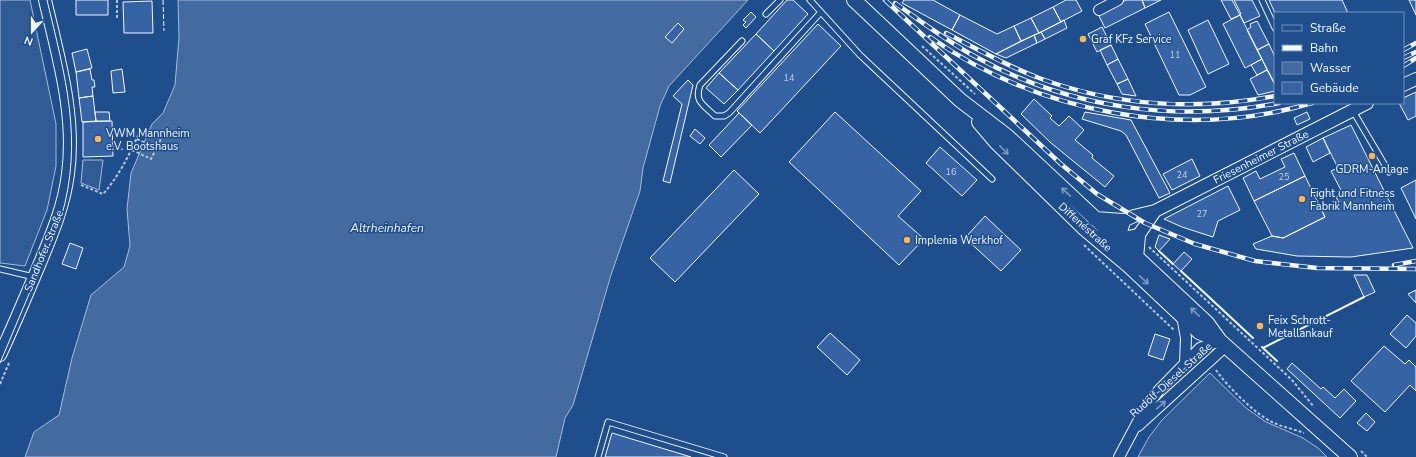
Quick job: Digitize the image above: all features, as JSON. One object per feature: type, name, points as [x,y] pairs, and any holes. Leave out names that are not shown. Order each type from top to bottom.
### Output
[{"type":"main road","name":"Diffenéstraße","points":[[854,0],[960,100],[1007,136],[1207,323],[1223,344],[1353,452]]},
{"type":"main road","name":"Diffenéstraße","points":[[960,100],[996,142],[1085,229],[1115,254],[1199,332],[1223,344]]},
{"type":"main road","points":[[1094,218],[1123,221],[1115,254]]},
{"type":"main road","points":[[1102,243],[1138,236],[1136,258]]},
{"type":"street","name":"Sandhofer Straße","points":[[0,355],[59,217],[66,187],[70,159],[64,83],[44,0]]},
{"type":"street","points":[[1099,10],[1118,0]]},
{"type":"street","points":[[1404,85],[1416,79]]},
{"type":"street","name":"Friesenheimer Straße","points":[[1123,221],[1134,216],[1155,211],[1365,104]]},
{"type":"street","name":"Friesenheimer Straße","points":[[1138,236],[1155,211]]},
{"type":"street","name":"Rudolf-Diesel-Straße","points":[[1182,316],[1186,338],[1185,363]]},
{"type":"street","name":"Rudolf-Diesel-Straße","points":[[1132,432],[1210,361],[1223,344]]},
{"type":"street","name":"Rudolf-Diesel-Straße","points":[[1119,457],[1144,410],[1159,390],[1200,348],[1223,344]]},
{"type":"lane","points":[[766,14],[780,0]]},
{"type":"lane","points":[[810,0],[860,55],[992,179]]},
{"type":"lane","points":[[1262,0],[1274,26]]},
{"type":"lane","points":[[742,41],[700,85],[697,94],[699,101],[715,116],[724,116],[729,113],[821,12]]},
{"type":"lane","points":[[1352,110],[1389,172]]},
{"type":"lane","points":[[0,269],[34,277]]},
{"type":"lane","points":[[598,457],[608,422],[724,457]]},
{"type":"path","points":[[117,0],[117,18]]},
{"type":"path","points":[[81,185],[103,194],[117,175],[132,150],[141,129]]},
{"type":"path","points":[[137,139],[155,148]]},
{"type":"path","points":[[132,150],[151,159],[155,148],[161,139]]},
{"type":"path","points":[[1138,236],[1292,380],[1315,408]]},
{"type":"path","points":[[1081,243],[1175,331],[1177,335]]},
{"type":"path","points":[[1210,361],[1222,378],[1253,409],[1271,422],[1310,436]]},
{"type":"path","points":[[1353,452],[1367,457]]},
{"type":"shaded area","points":[[0,0],[30,0],[56,124],[56,166],[47,210],[25,266],[0,263]]},
{"type":"shaded area","points":[[83,160],[103,160],[99,190],[81,183]]},
{"type":"shaded area","points":[[1210,373],[1246,408],[1266,422],[1303,438],[1318,448],[1327,457],[1138,457],[1149,437],[1162,420]]},
{"type":"water","name":"Altrheinhafen","points":[[178,0],[748,0],[669,86],[660,106],[643,168],[640,191],[611,275],[573,405],[565,418],[556,457],[25,457],[34,432],[59,415],[72,358],[91,295],[124,267],[130,246],[127,209],[131,173],[152,124],[163,113],[175,85],[179,37]]},
{"type":"building","points":[[76,0],[108,0],[108,15],[76,15]]},
{"type":"building","points":[[787,0],[793,0],[808,14],[774,51],[756,34]]},
{"type":"building","points":[[904,0],[933,0],[960,15],[952,30],[902,3]]},
{"type":"building","points":[[1066,0],[1076,0],[1082,11],[1061,22],[1053,7]]},
{"type":"building","points":[[1126,0],[1142,0],[1145,8],[1105,28],[1098,14]]},
{"type":"building","points":[[1142,0],[1161,0],[1145,8]]},
{"type":"building","points":[[1221,0],[1232,0],[1240,15],[1231,19]]},
{"type":"building","points":[[1234,0],[1252,0],[1260,16],[1244,23]]},
{"type":"building","points":[[1269,0],[1342,0],[1348,12],[1275,12]]},
{"type":"building","points":[[1409,0],[1416,0],[1416,15]]},
{"type":"building","points":[[152,1],[153,33],[124,33],[123,2]]},
{"type":"building","points":[[1053,7],[1061,22],[1039,33],[1031,18]]},
{"type":"building","points":[[751,12],[756,17],[746,28],[743,25],[746,22],[743,20]]},
{"type":"building","points":[[1169,12],[1206,87],[1190,95],[1179,95],[1145,24]]},
{"type":"building","points":[[960,15],[997,34],[1014,26],[1021,41],[996,54],[952,30]]},
{"type":"building","points":[[1240,15],[1262,59],[1245,68],[1223,24]]},
{"type":"building","points":[[1031,18],[1039,33],[1021,41],[1014,26]]},
{"type":"building","points":[[1064,20],[1067,28],[1045,39],[1041,32]]},
{"type":"building","points":[[1208,20],[1229,64],[1208,74],[1188,30]]},
{"type":"building","points":[[1257,21],[1269,44],[1257,50],[1247,30],[1251,27],[1250,24]]},
{"type":"building","points":[[678,23],[684,29],[672,43],[665,37]]},
{"type":"building","points":[[818,24],[841,46],[760,133],[737,111]]},
{"type":"building","points":[[1102,27],[1111,45],[1097,52],[1088,34]]},
{"type":"building","points":[[1041,32],[1045,39],[1037,43],[1034,35]]},
{"type":"building","points":[[756,34],[774,51],[738,90],[719,73]]},
{"type":"building","points":[[1034,35],[1037,43],[1006,58],[996,54]]},
{"type":"building","points":[[1269,44],[1274,55],[1274,82],[1257,50]]},
{"type":"building","points":[[1111,45],[1118,59],[1107,65],[1100,50]]},
{"type":"building","points":[[87,49],[92,68],[76,72],[72,53]]},
{"type":"building","points":[[1118,59],[1128,79],[1117,84],[1107,65]]},
{"type":"building","points":[[1262,59],[1267,70],[1257,75],[1251,65]]},
{"type":"building","points":[[90,69],[95,87],[92,87],[93,96],[79,98],[76,72]]},
{"type":"building","points":[[122,69],[125,92],[113,93],[111,71]]},
{"type":"building","points":[[1267,70],[1274,83],[1274,91],[1258,95],[1250,79]]},
{"type":"building","points":[[719,73],[738,90],[724,104],[706,88]]},
{"type":"building","points":[[1128,79],[1136,96],[1122,94],[1117,84]]},
{"type":"building","points":[[688,80],[693,85],[670,183],[663,181],[682,104],[673,96]]},
{"type":"building","points":[[1416,92],[1416,116],[1408,120],[1400,104],[1404,104],[1404,98]]},
{"type":"building","points":[[93,96],[96,121],[82,122],[79,98]]},
{"type":"building","points":[[1034,99],[1052,116],[1050,118],[1059,126],[1069,116],[1084,130],[1075,140],[1093,155],[1092,158],[1114,176],[1105,187],[1051,143],[1021,114]]},
{"type":"building","points":[[95,112],[109,112],[110,121],[96,121]]},
{"type":"building","points":[[835,112],[921,191],[898,216],[924,239],[899,265],[789,162]]},
{"type":"building","points":[[1085,112],[1131,120],[1170,193],[1159,198],[1126,135],[1121,131],[1082,119]]},
{"type":"building","points":[[1307,112],[1310,119],[1297,125],[1294,118]]},
{"type":"building","points":[[739,113],[752,125],[721,157],[709,145]]},
{"type":"building","name":"VWM Mannheim e.V. Bootshaus","points":[[112,121],[113,156],[83,157],[83,122]]},
{"type":"building","points":[[1351,125],[1413,248],[1351,257],[1297,256],[1256,249],[1253,244],[1272,236],[1283,238],[1325,217],[1322,211],[1339,203],[1336,197],[1343,194],[1331,171],[1338,168],[1323,138]]},
{"type":"building","points":[[695,129],[705,138],[700,144],[690,136]]},
{"type":"building","points":[[1323,138],[1330,153],[1313,162],[1306,147]]},
{"type":"building","points":[[940,147],[977,180],[962,196],[926,163]]},
{"type":"building","points":[[1294,153],[1305,176],[1254,201],[1243,178],[1256,171],[1260,179],[1285,167],[1281,159]]},
{"type":"building","points":[[1192,159],[1200,176],[1172,190],[1163,174]]},
{"type":"building","points":[[734,170],[759,194],[675,282],[650,258]]},
{"type":"building","points":[[1305,176],[1325,217],[1283,238],[1272,236],[1254,201]]},
{"type":"building","points":[[1416,180],[1416,219],[1401,188]]},
{"type":"building","points":[[1228,186],[1240,210],[1218,221],[1213,237],[1182,227],[1164,219]]},
{"type":"building","points":[[985,216],[1021,250],[1001,271],[965,238]]},
{"type":"building","points":[[1159,235],[1170,239],[1159,251],[1155,247]]},
{"type":"building","points":[[70,243],[83,248],[76,269],[62,264]]},
{"type":"building","points":[[1184,252],[1192,259],[1181,271],[1173,264]]},
{"type":"building","points":[[1354,275],[1367,275],[1375,292],[1364,297]]},
{"type":"building","points":[[1416,290],[1416,303],[1408,294]]},
{"type":"building","points":[[1407,315],[1416,323],[1416,336],[1406,348],[1390,334]]},
{"type":"building","points":[[830,333],[860,360],[847,375],[817,347]]},
{"type":"building","points":[[1155,334],[1170,339],[1163,360],[1148,355]]},
{"type":"building","points":[[1384,346],[1405,364],[1409,360],[1416,367],[1416,391],[1410,385],[1385,412],[1351,381]]},
{"type":"building","points":[[1292,363],[1321,389],[1323,387],[1335,398],[1344,389],[1356,401],[1340,418],[1287,369]]},
{"type":"building","points":[[1366,413],[1375,422],[1367,431],[1357,423]]},
{"type":"building","points":[[612,433],[691,457],[605,457]]},
{"type":"tram line","points":[[0,363],[61,218],[68,189],[71,162],[69,108],[60,55],[47,0]]},
{"type":"railway","points":[[885,0],[1061,164],[1097,194],[1145,223],[1195,244],[1255,261],[1317,268],[1416,269]]},
{"type":"railway","points":[[895,3],[945,38],[976,57],[1011,74],[1048,89],[1085,99],[1123,107],[1162,111],[1240,109],[1274,104]]},
{"type":"railway","points":[[946,33],[992,57],[1039,78],[1097,95],[1126,100],[1186,104],[1246,101],[1274,96]]},
{"type":"railway","points":[[930,37],[972,63],[1017,85],[1065,101],[1114,113],[1163,119],[1214,119],[1263,114],[1308,104]]},
{"type":"railway","points":[[1404,49],[1416,43]]},
{"type":"railway","points":[[1404,58],[1416,52]]},
{"type":"railway","points":[[1404,65],[1416,58]]},
{"type":"railway","points":[[1394,265],[1416,261]]},
{"type":"fence","points":[[163,0],[164,31]]},
{"type":"wall","points":[[1159,251],[1173,264]]},
{"type":"wall","points":[[1181,271],[1253,338]]},
{"type":"wall","points":[[1262,347],[1263,348],[1364,297]]},
{"type":"wall","points":[[1263,348],[1277,361]]},
{"type":"place","name":"Graf KFz Service","points":[[1083,39]]},
{"type":"place","name":"VWM Mannheim e.V. Bootshaus","points":[[98,139]]},
{"type":"place","name":"GDRM-Anlage","points":[[1372,156]]},
{"type":"place","name":"Fight und Fitness Fabrik Mannheim","points":[[1302,199]]},
{"type":"place","name":"Implenia Werkhof","points":[[907,240]]},
{"type":"place","name":"Feix Schrott- Metallankauf","points":[[1260,326]]}]
